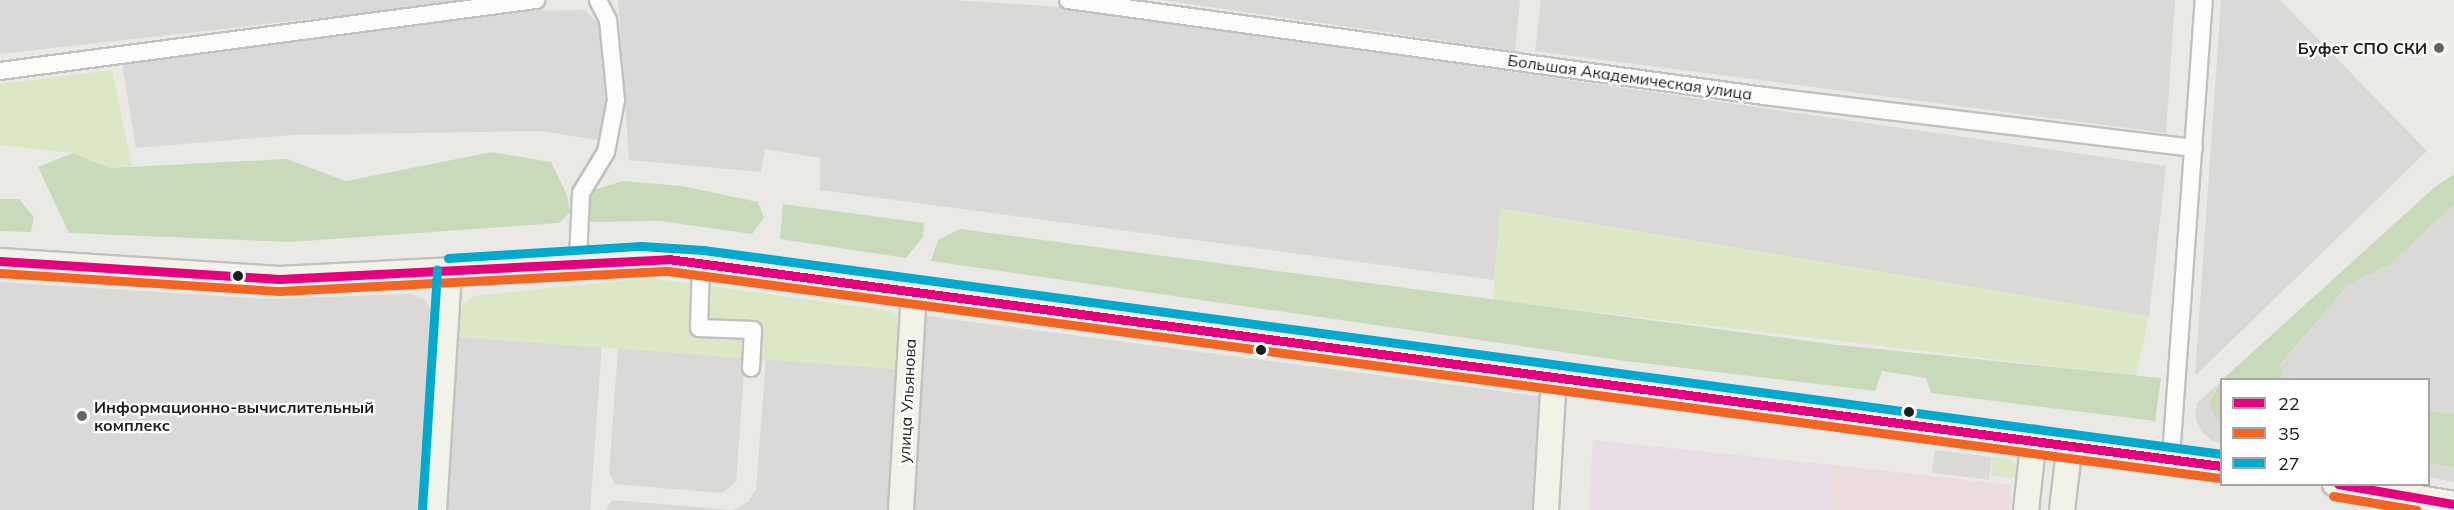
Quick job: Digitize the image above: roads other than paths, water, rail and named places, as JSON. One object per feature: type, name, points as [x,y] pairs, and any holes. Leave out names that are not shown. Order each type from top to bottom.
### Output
[{"type":"main road","points":[[0,261],[279,279],[642,258],[701,262],[914,293],[2034,438],[2220,466]]},
{"type":"main road","points":[[434,510],[449,270]]},
{"type":"main road","name":"улица Ульянова","points":[[902,510],[914,293]]},
{"type":"main road","points":[[1546,510],[1554,375]]},
{"type":"main road","points":[[2026,510],[2034,438]]},
{"type":"main road","points":[[2062,510],[2070,443]]},
{"type":"main road","points":[[2347,486],[2454,504]]},
{"type":"street","points":[[0,71],[536,0]]},
{"type":"street","points":[[578,261],[581,193],[606,152],[616,100],[608,20],[598,0]]},
{"type":"street","name":"Большая Академическая улица","points":[[1068,0],[1753,94],[2193,148]]},
{"type":"street","points":[[2171,457],[2204,0]]},
{"type":"street","points":[[701,262],[699,328],[753,330],[751,368]]},
{"type":"place","name":"Буфет СПО СКИ","points":[[2439,48]]},
{"type":"place","name":"Информационно-вычислительный комплекс","points":[[82,416]]}]
